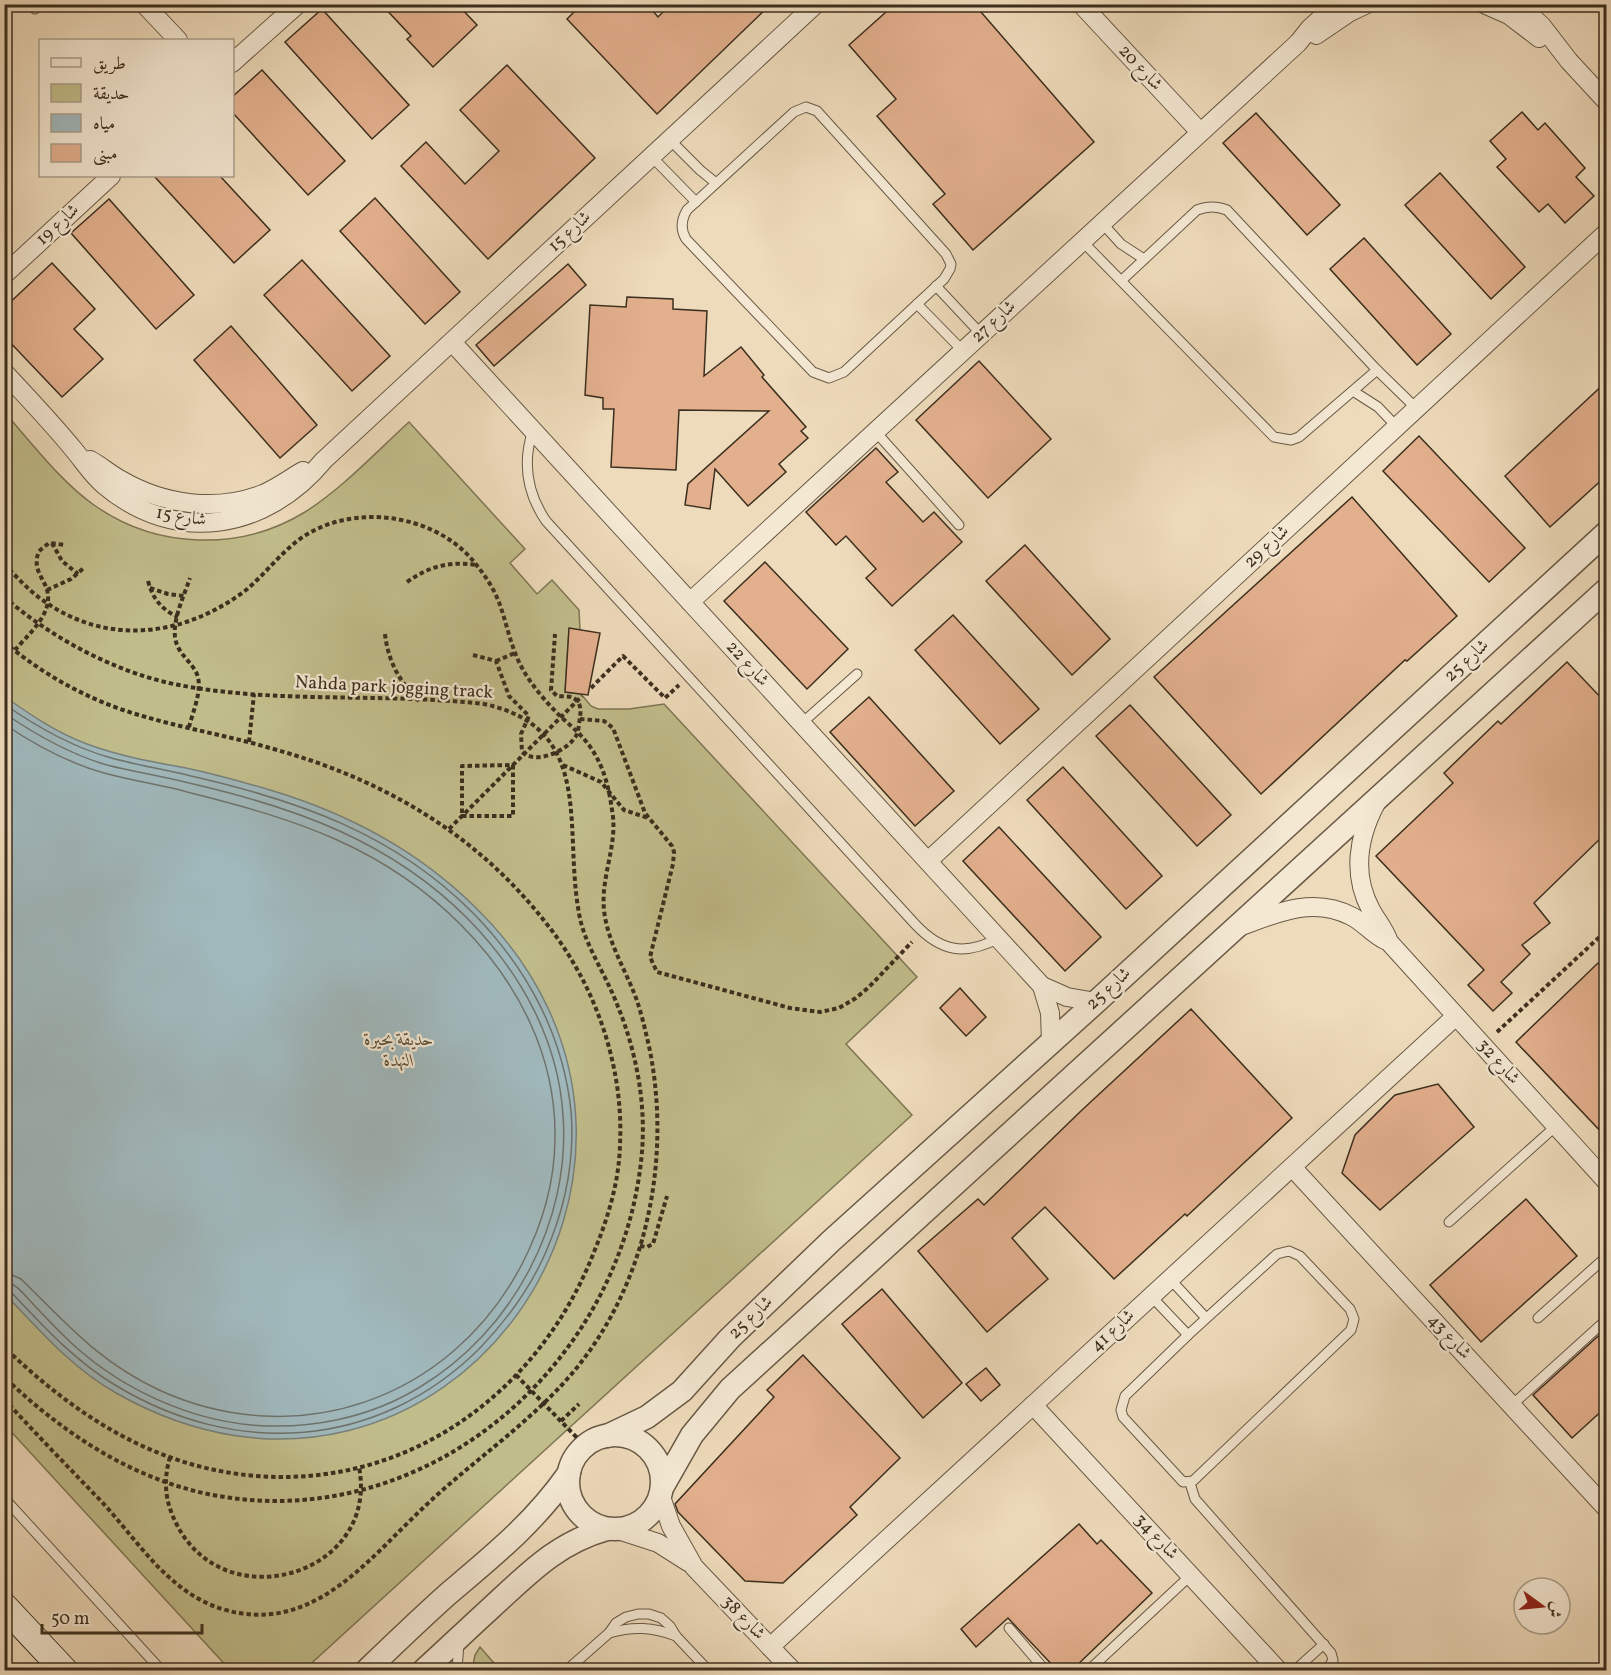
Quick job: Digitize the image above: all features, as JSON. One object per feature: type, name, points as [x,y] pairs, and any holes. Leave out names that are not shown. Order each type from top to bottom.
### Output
[{"type":"main road","points":[[4,1606],[64,1671]]},
{"type":"street","points":[[144,4],[177,39]]},
{"type":"street","points":[[234,61],[298,4]]},
{"type":"street","name":"شارع 15","points":[[4,372],[75,452],[119,479],[148,493],[188,503],[208,504],[235,501],[261,494],[324,460],[816,4]]},
{"type":"street","name":"شارع 20","points":[[1081,4],[1200,132]]},
{"type":"street","name":"شارع 27","points":[[690,602],[1298,43],[1310,28],[1337,4]]},
{"type":"street","name":"شارع 27","points":[[1298,43],[1366,4]]},
{"type":"street","points":[[1484,4],[1525,25],[1569,61]]},
{"type":"street","points":[[1518,4],[1542,26],[1569,61],[1606,101]]},
{"type":"street","name":"شارع 19","points":[[4,275],[110,177]]},
{"type":"street","name":"شارع 29","points":[[928,861],[1606,233]]},
{"type":"street","name":"شارع 22","points":[[452,342],[1042,986],[1067,997],[1096,1002]]},
{"type":"street","name":"شارع 25","points":[[607,1436],[647,1417],[682,1391],[730,1338],[823,1249],[1096,1002],[1606,533]]},
{"type":"street","name":"شارع 25","points":[[662,1492],[692,1435],[730,1389],[1606,590]]},
{"type":"street","name":"شارع 32","points":[[1377,801],[1363,834],[1358,867],[1367,903],[1389,942],[1606,1181]]},
{"type":"street","name":"شارع 32","points":[[1239,927],[1288,910],[1315,906],[1329,908],[1351,916],[1377,936],[1389,942]]},
{"type":"street","name":"شارع 22","points":[[1042,986],[1050,1014],[1050,1043]]},
{"type":"street","name":"شارع 41","points":[[770,1647],[1456,1016]]},
{"type":"street","name":"شارع 43","points":[[1292,1167],[1606,1508]]},
{"type":"street","name":"شارع 34","points":[[1033,1405],[1278,1671]]},
{"type":"street","points":[[367,1671],[541,1511],[569,1473],[575,1458],[585,1446],[595,1439],[619,1435],[631,1437],[643,1443],[659,1463],[662,1492],[649,1516],[640,1523],[577,1539],[550,1555],[424,1671]]},
{"type":"street","points":[[569,1473],[569,1492],[576,1509],[595,1525],[613,1529]]},
{"type":"street","name":"شارع 38","points":[[662,1492],[671,1526],[694,1567]]},
{"type":"street","name":"شارع 38","points":[[613,1529],[658,1544],[694,1567],[792,1671]]},
{"type":"lane","points":[[800,108],[812,108],[818,111],[950,258],[948,274],[844,372],[829,378],[820,377],[683,234],[682,221],[687,210],[716,183],[794,112],[800,108]]},
{"type":"lane","points":[[669,139],[716,183]]},
{"type":"lane","points":[[651,156],[696,202]]},
{"type":"lane","points":[[1122,280],[1197,210],[1207,206],[1227,210],[1377,370],[1417,409]]},
{"type":"lane","points":[[1102,223],[1121,244],[1144,259]]},
{"type":"lane","points":[[1082,242],[1274,436],[1291,440],[1299,437],[1377,370]]},
{"type":"lane","points":[[936,286],[981,334]]},
{"type":"lane","points":[[917,304],[963,351]]},
{"type":"lane","points":[[1353,392],[1378,407],[1397,428]]},
{"type":"lane","points":[[533,430],[528,444],[527,471],[533,498],[546,521],[922,931],[934,941],[957,949],[981,948],[999,938]]},
{"type":"lane","points":[[875,431],[959,525]]},
{"type":"lane","points":[[802,723],[857,674]]},
{"type":"lane","points":[[1449,1222],[1556,1126]]},
{"type":"lane","points":[[1289,1251],[1300,1256],[1350,1309],[1354,1320],[1351,1330],[1190,1483],[1181,1480],[1127,1423],[1121,1410],[1125,1396],[1277,1254],[1289,1251]]},
{"type":"lane","points":[[1538,1318],[1606,1257]]},
{"type":"lane","points":[[1170,1279],[1206,1318]]},
{"type":"lane","points":[[1151,1296],[1188,1335]]},
{"type":"lane","points":[[1512,1405],[1606,1320]]},
{"type":"lane","points":[[1190,1483],[1195,1499],[1333,1656],[1332,1665],[1327,1671]]},
{"type":"lane","points":[[4,1498],[161,1671]]},
{"type":"lane","points":[[1089,1671],[1191,1575]]},
{"type":"lane","points":[[567,1671],[609,1633],[636,1627],[650,1628],[676,1636],[708,1671]]},
{"type":"lane","points":[[1009,1628],[1045,1671]]},
{"type":"lane","points":[[457,1671],[457,1650],[460,1637]]},
{"type":"lane","points":[[1295,1671],[1324,1644]]},
{"type":"path","points":[[4,564],[48,604],[78,620],[110,628],[146,630],[175,627],[228,603],[258,579],[289,548],[312,531],[345,520],[376,518],[414,523],[447,539],[469,555],[495,594],[515,653],[533,686],[546,702],[578,732],[598,760],[608,790],[614,821],[613,844],[603,890],[605,916],[612,942],[644,1023],[657,1107],[654,1178],[640,1246],[625,1287],[606,1324],[576,1368],[544,1403],[434,1498],[355,1574],[307,1605],[288,1611],[261,1614],[233,1612],[216,1607],[186,1592],[173,1582],[4,1399]]},
{"type":"path","points":[[52,543],[62,561],[78,574]]},
{"type":"path","points":[[15,650],[38,622],[48,604],[47,590],[38,572],[36,558],[43,546],[52,543],[66,544]]},
{"type":"path","points":[[407,582],[419,573],[440,565],[462,563],[477,565]]},
{"type":"path","points":[[47,590],[72,579],[85,567]]},
{"type":"path","points":[[189,727],[199,688],[197,673],[177,646],[175,627],[190,578]]},
{"type":"path","points":[[148,581],[161,607],[178,617]]},
{"type":"path","points":[[150,587],[184,597]]},
{"type":"path","name":"Nahda park jogging track","points":[[4,597],[79,648],[113,664],[167,682],[254,694],[484,704],[508,711],[528,721],[544,734],[557,751],[563,765],[568,787],[579,918],[621,1014],[630,1043],[640,1087],[643,1142],[634,1206],[627,1234],[606,1285],[576,1338],[531,1390],[491,1427],[453,1452],[403,1476],[361,1489],[319,1498],[271,1501],[220,1496],[164,1482],[109,1457],[49,1417],[4,1377]]},
{"type":"path","points":[[384,634],[395,671],[401,682],[419,701]]},
{"type":"path","points":[[524,754],[538,757],[557,751],[572,741],[578,732],[580,709],[577,701],[569,696],[557,696],[551,690],[555,634]]},
{"type":"path","points":[[4,642],[62,683],[94,699],[148,718],[249,742],[304,758],[370,783],[400,798],[449,829],[490,863],[524,897],[551,928],[573,962],[591,997],[604,1032],[620,1107],[621,1128],[618,1170],[608,1214],[597,1246],[569,1307],[541,1348],[516,1375],[477,1410],[443,1434],[404,1454],[359,1467],[310,1476],[257,1476],[205,1468],[133,1442],[91,1419],[50,1389],[4,1347]]},
{"type":"path","points":[[473,655],[496,661],[515,653]]},
{"type":"path","points":[[591,688],[623,656],[665,698],[689,676]]},
{"type":"path","points":[[496,661],[509,696],[528,714],[521,742],[524,754]]},
{"type":"path","points":[[249,742],[254,694]]},
{"type":"path","points":[[449,829],[582,696]]},
{"type":"path","points":[[580,719],[604,721],[613,728],[642,806],[649,818],[669,840],[674,852],[650,957],[657,972],[790,1008],[820,1012],[839,1008],[862,993],[922,931]]},
{"type":"path","points":[[462,816],[513,816],[513,765]]},
{"type":"path","points":[[462,816],[462,766],[513,765]]},
{"type":"path","points":[[563,765],[594,778],[608,790],[624,810],[649,818]]},
{"type":"path","points":[[1483,1045],[1606,931]]},
{"type":"path","points":[[640,1246],[647,1247],[653,1244],[667,1196]]},
{"type":"path","points":[[516,1375],[585,1446]]},
{"type":"path","points":[[561,1421],[579,1404]]},
{"type":"path","points":[[170,1457],[164,1482],[173,1518],[186,1540],[195,1550],[222,1569],[255,1578],[276,1577],[297,1572],[327,1554],[350,1527],[355,1514],[361,1489],[359,1467]]},
{"type":"green space","name":"حديقة بحيرة النهدة","points":[[5,413],[58,474],[94,505],[118,520],[144,530],[171,537],[198,540],[226,539],[253,534],[280,525],[305,512],[346,481],[409,422],[525,549],[510,563],[537,594],[552,580],[579,610],[580,630],[569,629],[565,692],[581,694],[591,706],[598,709],[629,709],[664,704],[917,977],[846,1044],[912,1115],[304,1670],[230,1670],[5,1425]]},
{"type":"green space","points":[[480,1647],[500,1670],[472,1670],[475,1655]]},
{"type":"water","points":[[5,697],[34,717],[76,740],[124,755],[207,773],[299,799],[380,836],[429,867],[474,906],[548,1008],[576,1117],[563,1222],[517,1315],[442,1388],[347,1431],[236,1436],[116,1393],[71,1361],[5,1294]]},
{"type":"building","points":[[381,4],[457,4],[477,25],[433,67],[407,39],[411,36]]},
{"type":"building","points":[[582,4],[647,4],[658,17],[671,4],[771,4],[657,114],[567,19]]},
{"type":"building","points":[[895,4],[974,4],[1094,142],[973,250],[933,204],[945,194],[877,116],[896,99],[849,45]]},
{"type":"building","points":[[322,9],[409,105],[372,139],[285,42]]},
{"type":"building","points":[[507,65],[595,158],[488,259],[401,166],[426,142],[465,184],[499,151],[460,110]]},
{"type":"building","points":[[262,70],[345,161],[308,195],[234,114],[234,95]]},
{"type":"building","points":[[1522,112],[1538,130],[1545,123],[1585,168],[1576,177],[1594,196],[1565,223],[1548,204],[1539,212],[1497,167],[1506,159],[1490,141]]},
{"type":"building","points":[[1256,113],[1340,205],[1307,235],[1223,143]]},
{"type":"building","points":[[1440,173],[1525,267],[1491,299],[1405,205]]},
{"type":"building","points":[[155,177],[221,177],[270,230],[234,263]]},
{"type":"building","points":[[375,198],[460,292],[425,324],[340,231]]},
{"type":"building","points":[[109,199],[194,295],[156,329],[71,233]]},
{"type":"building","points":[[1364,238],[1451,334],[1417,365],[1330,269]]},
{"type":"building","points":[[302,260],[390,356],[352,391],[264,295]]},
{"type":"building","points":[[52,263],[95,309],[74,329],[103,359],[62,397],[4,336],[4,308]]},
{"type":"building","points":[[568,264],[586,285],[494,366],[476,345]]},
{"type":"building","points":[[627,297],[673,299],[673,309],[707,311],[704,376],[741,347],[764,375],[762,377],[806,427],[801,431],[808,438],[779,464],[786,472],[748,506],[715,469],[710,509],[685,505],[688,484],[769,411],[679,410],[676,470],[611,467],[614,409],[603,409],[603,398],[585,395],[590,305],[626,307]]},
{"type":"building","points":[[231,326],[317,425],[280,458],[194,360]]},
{"type":"building","points":[[979,361],[1051,439],[988,498],[916,420]]},
{"type":"building","points":[[1606,382],[1606,476],[1550,527],[1505,476]]},
{"type":"building","points":[[1419,436],[1525,548],[1489,582],[1383,471]]},
{"type":"building","points":[[876,448],[898,472],[886,482],[923,522],[934,512],[962,542],[892,606],[866,578],[876,569],[846,536],[836,545],[806,512]]},
{"type":"building","points":[[1352,497],[1457,616],[1407,661],[1405,660],[1261,794],[1154,677]]},
{"type":"building","points":[[1025,545],[1110,639],[1072,675],[986,581]]},
{"type":"building","points":[[765,562],[848,649],[807,689],[724,601]]},
{"type":"building","points":[[953,615],[1039,709],[1000,744],[915,650]]},
{"type":"building","points":[[569,628],[600,633],[588,695],[565,692]]},
{"type":"building","points":[[1567,662],[1606,703],[1606,833],[1534,903],[1550,923],[1522,945],[1530,954],[1501,982],[1512,993],[1493,1011],[1468,985],[1484,970],[1376,856],[1453,783],[1444,773],[1498,721],[1501,724]]},
{"type":"building","points":[[869,697],[954,791],[915,826],[830,732]]},
{"type":"building","points":[[1130,705],[1231,815],[1197,846],[1096,736]]},
{"type":"building","points":[[1063,767],[1162,876],[1126,909],[1027,800]]},
{"type":"building","points":[[999,827],[1101,937],[1065,971],[963,861]]},
{"type":"building","points":[[1598,963],[1606,972],[1606,1137],[1516,1042]]},
{"type":"building","points":[[960,988],[986,1017],[966,1036],[940,1008]]},
{"type":"building","points":[[1191,1009],[1292,1118],[1187,1216],[1185,1214],[1114,1279],[1045,1207],[1012,1238],[1048,1279],[987,1332],[918,1251],[978,1199],[984,1205]]},
{"type":"building","points":[[1438,1084],[1474,1127],[1380,1210],[1342,1173],[1355,1135],[1395,1095]]},
{"type":"building","points":[[1526,1199],[1577,1256],[1481,1342],[1430,1285]]},
{"type":"building","points":[[882,1289],[962,1383],[923,1418],[842,1324]]},
{"type":"building","points":[[1606,1329],[1606,1407],[1572,1438],[1533,1395]]},
{"type":"building","points":[[803,1355],[900,1458],[850,1507],[857,1515],[783,1583],[745,1581],[678,1512],[675,1504],[774,1397],[767,1390]]},
{"type":"building","points":[[986,1368],[1000,1385],[981,1401],[966,1384]]},
{"type":"building","points":[[1079,1524],[1097,1544],[1101,1540],[1152,1593],[1071,1671],[1058,1671],[1008,1618],[976,1647],[961,1629]]}]
